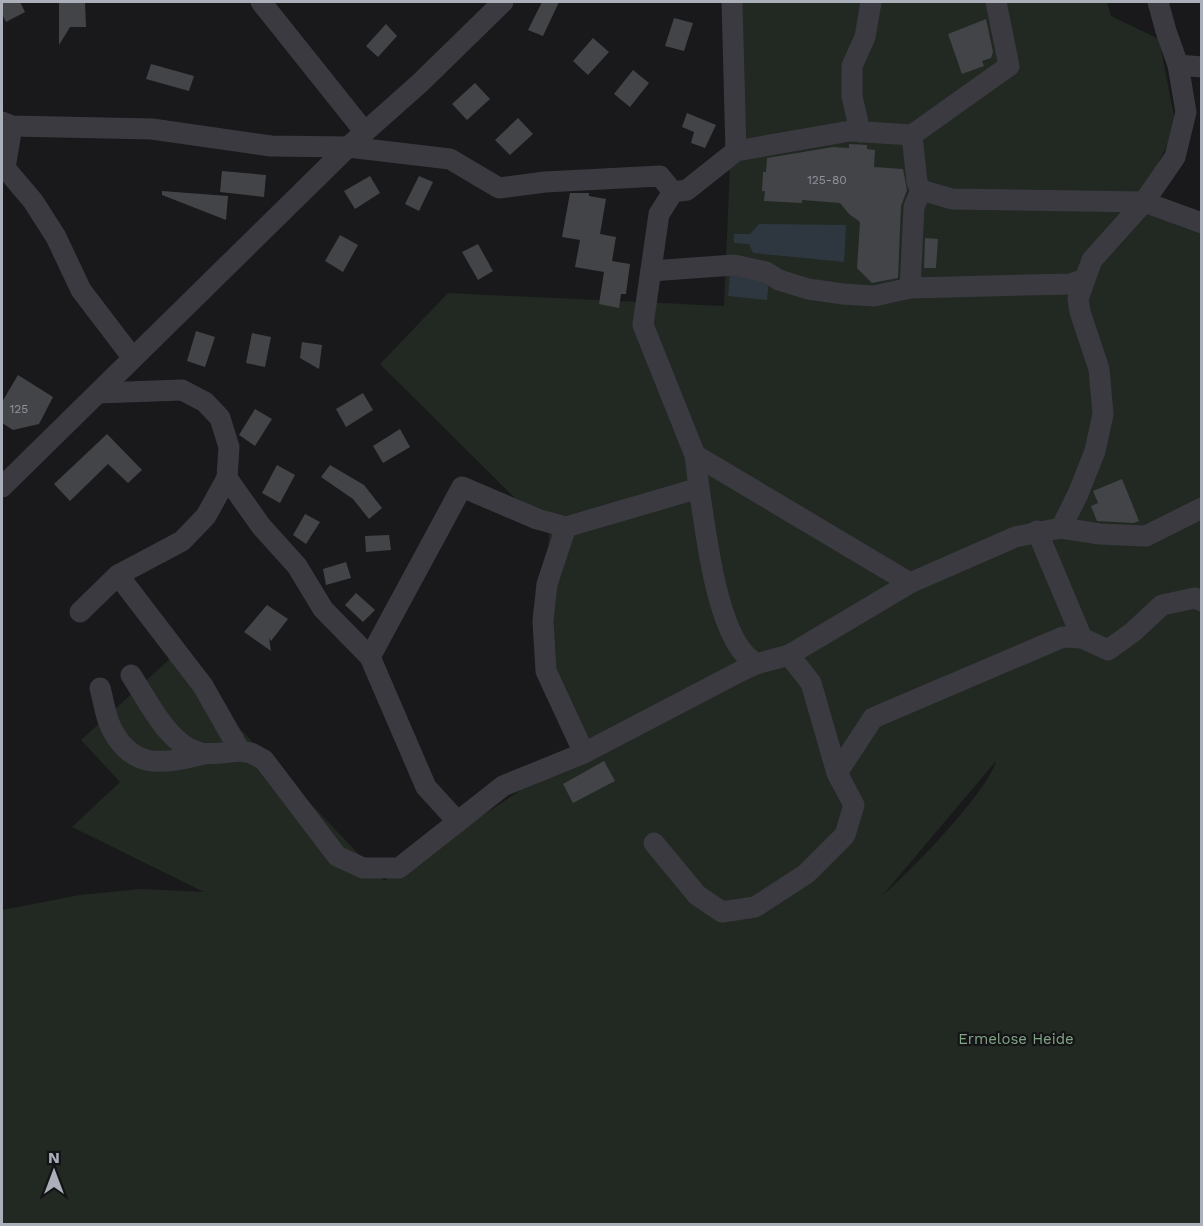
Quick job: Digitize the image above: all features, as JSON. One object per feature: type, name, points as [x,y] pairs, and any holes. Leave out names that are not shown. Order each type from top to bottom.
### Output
[{"type":"lane","points":[[261,2],[364,131]]},
{"type":"lane","points":[[3,482],[98,393],[364,131],[420,83],[503,2]]},
{"type":"lane","points":[[732,2],[736,151]]},
{"type":"lane","points":[[860,132],[852,96],[852,66],[865,37],[871,2]]},
{"type":"lane","points":[[672,192],[687,190],[736,151],[850,131],[912,135],[1009,66],[996,2]]},
{"type":"lane","points":[[1061,528],[1078,495],[1095,451],[1103,414],[1099,369],[1080,312],[1078,299],[1092,260],[1144,202],[1175,157],[1186,111],[1178,65],[1158,2]]},
{"type":"lane","points":[[1178,65],[1202,67]]},
{"type":"lane","points":[[132,357],[81,290],[56,237],[33,201],[3,170],[7,124],[152,129],[271,146],[348,147],[450,159],[499,189],[544,182],[660,176],[672,192]]},
{"type":"lane","points":[[912,135],[917,182],[921,190],[952,199],[1144,202],[1202,223]]},
{"type":"lane","points":[[910,288],[914,207],[921,190]]},
{"type":"lane","points":[[672,192],[659,214],[643,325],[695,455],[711,562],[728,626],[742,652],[756,664]]},
{"type":"lane","points":[[651,271],[734,264],[766,272],[779,280],[808,289],[874,296],[910,288],[1071,284],[1085,279]]},
{"type":"lane","points":[[80,612],[118,575],[182,541],[206,516],[227,478],[229,447],[220,418],[205,402],[182,390],[98,393]]},
{"type":"lane","points":[[695,455],[910,583]]},
{"type":"lane","points":[[227,478],[261,526],[297,566],[323,609],[370,657],[426,787],[458,822]]},
{"type":"lane","points":[[370,657],[462,488],[537,519],[566,527],[699,488]]},
{"type":"lane","points":[[100,688],[113,732],[130,754],[151,762],[171,761],[205,754],[240,751],[251,753],[264,760],[337,855],[363,868],[399,868],[503,786],[584,753],[756,664],[789,655],[910,583],[1015,537],[1037,531],[1061,528],[1100,534],[1146,536],[1202,508]]},
{"type":"lane","points":[[566,527],[547,584],[543,621],[546,671],[584,753]]},
{"type":"lane","points":[[1037,531],[1082,638]]},
{"type":"lane","points":[[118,575],[203,686],[240,751]]},
{"type":"lane","points":[[837,773],[873,718],[1063,637],[1082,638],[1108,650],[1133,632],[1162,605],[1195,598],[1202,601]]},
{"type":"lane","points":[[654,843],[697,895],[722,912],[755,907],[806,874],[844,836],[854,805],[837,773],[811,683],[789,655]]},
{"type":"lane","points":[[131,675],[165,728],[191,751],[205,754]]},
{"type":"green space","name":"Ermelose Heide","points":[[737,2],[1107,2],[1111,16],[1159,39],[1174,116],[1172,136],[1144,191],[1202,231],[1201,1224],[2,1224],[2,910],[80,895],[141,889],[204,892],[72,827],[120,782],[81,740],[172,657],[384,881],[578,752],[543,667],[549,532],[380,364],[448,293],[724,306]],"holes":[[[996,761],[990,775],[946,832],[882,896]]]},
{"type":"shaded area","points":[[759,224],[846,225],[844,262],[753,253],[749,244],[734,243],[734,234],[750,234]]},
{"type":"shaded area","points":[[730,274],[769,278],[767,300],[728,296]]},
{"type":"building","points":[[2,2],[20,2],[25,12],[6,22],[2,14]]},
{"type":"building","points":[[59,2],[85,2],[86,27],[70,27],[59,45]]},
{"type":"building","points":[[542,2],[559,2],[543,36],[528,30]]},
{"type":"building","points":[[674,18],[693,23],[684,51],[665,46]]},
{"type":"building","points":[[986,19],[993,52],[991,58],[982,61],[984,66],[962,74],[948,34]]},
{"type":"building","points":[[386,24],[397,36],[378,57],[366,46]]},
{"type":"building","points":[[593,38],[609,52],[588,75],[573,61]]},
{"type":"building","points":[[151,64],[194,76],[189,91],[146,79]]},
{"type":"building","points":[[633,70],[649,83],[630,107],[614,94]]},
{"type":"building","points":[[475,83],[490,99],[467,120],[452,104]]},
{"type":"building","points":[[687,113],[716,125],[705,148],[691,143],[694,132],[682,127]]},
{"type":"building","points":[[518,118],[533,134],[510,155],[495,140]]},
{"type":"building","points":[[849,144],[867,145],[867,149],[875,150],[874,167],[903,169],[907,190],[901,206],[898,278],[872,283],[857,268],[860,222],[840,203],[802,200],[802,203],[764,201],[763,172],[766,172],[767,158],[833,147],[849,148]]},
{"type":"building","points":[[222,171],[266,175],[264,197],[220,192]]},
{"type":"building","points":[[370,176],[380,193],[355,209],[344,191]]},
{"type":"building","points":[[419,176],[433,182],[419,211],[405,204]]},
{"type":"building","points":[[162,191],[228,196],[226,220],[162,195]]},
{"type":"building","points":[[570,193],[589,193],[589,196],[606,199],[600,234],[616,237],[612,261],[630,264],[626,294],[621,294],[619,308],[599,304],[604,272],[575,267],[580,240],[562,237]]},
{"type":"building","points":[[340,235],[358,245],[343,272],[325,261]]},
{"type":"building","points":[[925,238],[938,239],[936,268],[924,268]]},
{"type":"building","points":[[478,244],[493,271],[478,280],[462,252]]},
{"type":"building","points":[[196,331],[215,337],[205,367],[187,361]]},
{"type":"building","points":[[252,333],[271,337],[265,367],[246,363]]},
{"type":"building","points":[[302,342],[322,345],[319,369],[300,358]]},
{"type":"building","points":[[18,375],[53,397],[39,424],[13,430],[2,423],[2,402]]},
{"type":"building","points":[[363,393],[373,410],[346,427],[336,409]]},
{"type":"building","points":[[255,409],[272,419],[255,446],[239,435]]},
{"type":"building","points":[[400,429],[410,447],[383,463],[373,446]]},
{"type":"building","points":[[107,434],[142,470],[128,483],[108,464],[70,501],[54,484]]},
{"type":"building","points":[[277,465],[295,475],[280,503],[262,493]]},
{"type":"building","points":[[330,465],[364,485],[382,508],[369,519],[353,499],[321,477]]},
{"type":"building","points":[[1122,479],[1139,521],[1134,523],[1097,521],[1091,506],[1098,503],[1093,491]]},
{"type":"building","points":[[305,514],[320,522],[306,544],[293,535]]},
{"type":"building","points":[[389,535],[391,550],[366,552],[365,536]]},
{"type":"building","points":[[346,562],[351,578],[326,585],[323,569]]},
{"type":"building","points":[[356,593],[375,610],[363,622],[345,605]]},
{"type":"building","points":[[267,605],[288,619],[271,641],[269,638],[271,651],[244,632]]},
{"type":"building","points":[[604,761],[615,781],[573,803],[563,784]]}]
